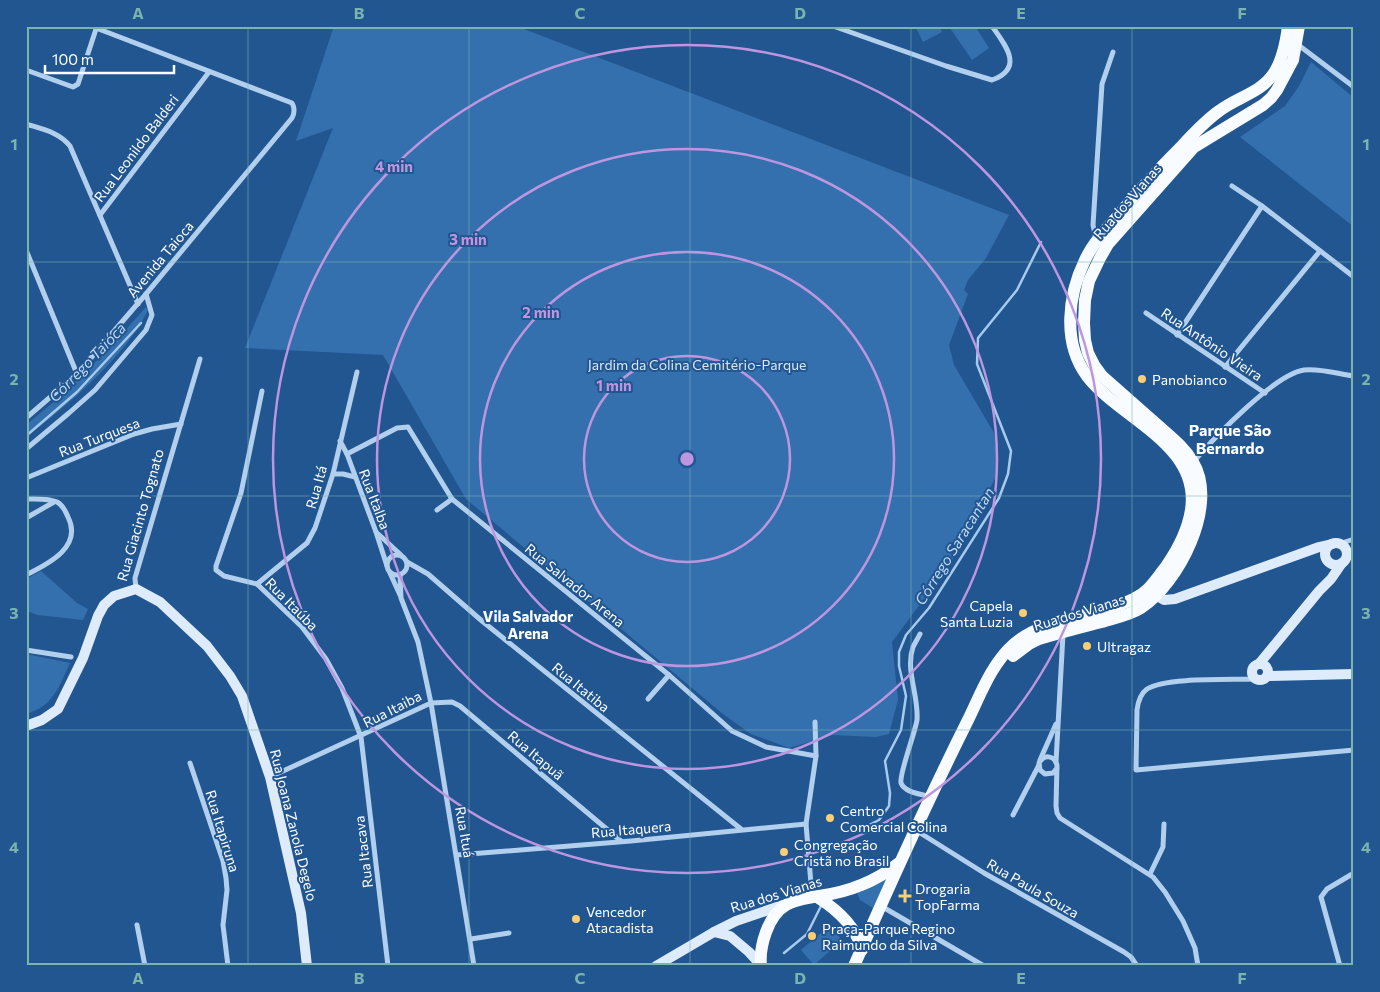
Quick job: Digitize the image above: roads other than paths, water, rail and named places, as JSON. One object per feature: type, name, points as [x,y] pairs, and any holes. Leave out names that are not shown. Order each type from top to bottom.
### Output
[{"type":"main road","name":"Rua dos Vianas","points":[[1189,465],[1176,456],[1163,442],[1098,388],[1087,375],[1079,361],[1072,341],[1070,321],[1076,280],[1096,242],[1145,183],[1205,122],[1222,108],[1256,90],[1266,82],[1274,72],[1281,56],[1288,26]]},
{"type":"main road","name":"Rua dos Vianas","points":[[786,904],[865,884],[882,876],[901,862],[947,762],[992,673],[1029,644],[1063,626],[1140,609],[1152,594],[1175,572],[1192,539],[1200,516],[1202,494],[1200,480],[1189,465],[1178,442],[1102,376],[1094,365],[1085,340],[1085,300],[1089,281],[1108,244],[1194,147],[1263,105],[1271,98],[1288,72],[1297,44],[1299,26]]},
{"type":"main road","points":[[854,966],[901,862]]},
{"type":"main road","points":[[815,896],[835,908],[844,918],[856,935],[862,950]]},
{"type":"main road","points":[[760,965],[766,930],[786,904]]},
{"type":"street","points":[[833,26],[946,66],[992,80],[1004,74],[1010,62],[1008,50],[992,26]]},
{"type":"street","points":[[26,70],[72,87],[78,84],[96,27],[209,72]]},
{"type":"street","points":[[1297,44],[1354,87]]},
{"type":"street","points":[[1096,242],[1093,225],[1102,84],[1113,52]]},
{"type":"street","name":"Avenida Taioca","points":[[26,418],[77,374],[138,304],[292,118],[294,107],[292,103],[209,72]]},
{"type":"street","name":"Rua Leonildo Balderi","points":[[100,215],[209,72]]},
{"type":"street","points":[[26,124],[58,135],[65,140],[75,156],[138,304]]},
{"type":"street","points":[[1232,186],[1262,206],[1354,277]]},
{"type":"street","points":[[1177,335],[1262,206]]},
{"type":"street","points":[[26,250],[77,374]]},
{"type":"street","points":[[1225,367],[1320,251]]},
{"type":"street","points":[[26,449],[95,390],[146,330],[152,315],[146,294]]},
{"type":"street","name":"Rua Antônio Vieira","points":[[1146,314],[1265,393]]},
{"type":"street","name":"Rua Giacinto Tognato","points":[[26,726],[42,720],[58,709],[83,658],[98,616],[104,605],[114,596],[136,589],[134,578],[200,359]]},
{"type":"street","points":[[1189,465],[1232,421],[1265,393],[1294,372],[1304,370],[1354,376]]},
{"type":"street","name":"Rua Itá","points":[[257,584],[307,543],[315,528],[332,474],[357,372]]},
{"type":"street","name":"Rua Itaúba","points":[[262,391],[241,493],[216,566],[218,574],[257,584],[302,627],[326,659],[342,688],[361,736]]},
{"type":"street","name":"Rua Turquesa","points":[[26,478],[134,434],[181,424]]},
{"type":"street","name":"Rua Salvador Arena","points":[[347,454],[397,428],[408,427],[452,499],[668,675],[732,731],[766,747],[816,756]]},
{"type":"street","name":"Rua Italba","points":[[339,440],[347,454],[387,566]]},
{"type":"street","points":[[332,474],[355,477]]},
{"type":"street","points":[[26,498],[56,501],[65,510],[71,523],[72,531],[68,546],[62,554],[53,561],[26,575]]},
{"type":"street","points":[[437,510],[452,499]]},
{"type":"street","points":[[26,518],[56,501]]},
{"type":"street","points":[[376,532],[407,562],[407,570],[400,575],[397,576],[390,572]]},
{"type":"street","points":[[1152,594],[1164,600],[1175,599],[1319,547],[1354,539]]},
{"type":"street","points":[[1256,678],[1253,675],[1252,669],[1331,579],[1347,557],[1346,551],[1335,544]]},
{"type":"street","points":[[1319,591],[1326,576],[1326,549],[1335,544]]},
{"type":"street","points":[[401,555],[391,556],[387,566],[401,598]]},
{"type":"street","points":[[1299,555],[1326,559],[1336,565],[1347,557]]},
{"type":"street","name":"Rua Itatiba","points":[[407,562],[428,574],[482,621],[741,829]]},
{"type":"street","name":"Rua Itaiba","points":[[270,777],[431,703],[418,642],[401,598],[400,575]]},
{"type":"street","name":"Rua Joana Zanola Degelo","points":[[136,589],[160,602],[207,646],[230,676],[242,696],[270,777],[301,913],[307,966]]},
{"type":"street","points":[[1063,626],[1057,722],[1057,813],[1060,818],[1150,874],[1165,892],[1183,921],[1195,948],[1198,966]]},
{"type":"street","points":[[920,634],[913,647],[911,657],[917,719],[901,778],[904,787],[909,791],[932,797]]},
{"type":"street","points":[[26,650],[71,657]]},
{"type":"street","points":[[1258,664],[1266,666],[1267,676]]},
{"type":"street","points":[[1352,673],[1267,676],[1263,680],[1256,678],[1168,681],[1148,688],[1138,701],[1136,770],[1354,750]]},
{"type":"street","points":[[648,699],[668,675]]},
{"type":"street","name":"Rua Itapuã","points":[[431,703],[452,702],[460,706],[621,841]]},
{"type":"street","name":"Rua Ituá","points":[[431,703],[474,966]]},
{"type":"street","points":[[815,722],[816,756],[806,824],[815,896]]},
{"type":"street","points":[[1013,815],[1057,722]]},
{"type":"street","name":"Rua Itacava","points":[[361,736],[388,966]]},
{"type":"street","points":[[1047,756],[1053,758],[1056,765],[1053,773],[1047,775],[1042,773],[1039,763],[1047,756]]},
{"type":"street","name":"Rua Itapiruna","points":[[190,763],[223,861],[227,890],[223,925],[228,966]]},
{"type":"street","name":"Rua Itaquera","points":[[457,855],[806,824]]},
{"type":"street","points":[[1150,874],[1163,847],[1164,824]]},
{"type":"street","name":"Rua Paula Souza","points":[[916,830],[984,873],[1124,952],[1131,957],[1137,966]]},
{"type":"street","points":[[1340,965],[1321,897],[1327,888],[1354,873]]},
{"type":"street","name":"Rua dos Vianas","points":[[656,966],[736,921],[786,904]]},
{"type":"street","points":[[881,906],[984,966]]},
{"type":"street","points":[[138,925],[145,966]]},
{"type":"street","name":"Rua dos Vianas","points":[[714,932],[730,936],[749,952],[760,965]]},
{"type":"street","points":[[471,939],[509,933]]},
{"type":"waterway","name":"Córrego Saracantan","points":[[859,830],[879,820],[889,806],[890,793],[885,761],[901,730],[906,696],[899,666],[899,652],[906,635],[929,608],[999,498],[1008,474],[1011,451],[977,364],[978,338],[1017,290],[1041,242]]},
{"type":"waterway","name":"Córrego Taióca","points":[[26,436],[77,392],[141,323]]},
{"type":"waterway","name":"Córrego Saracantan","points":[[784,953],[807,934],[821,906]]},
{"type":"place","name":"Panobianco","points":[[1142,379]]},
{"type":"place","name":"Capela Santa Luzia","points":[[1023,613]]},
{"type":"place","name":"Ultragaz","points":[[1087,646]]},
{"type":"place","name":"Centro Comercial Colina","points":[[830,818]]},
{"type":"place","name":"Congregação Cristã no Brasil","points":[[784,852]]},
{"type":"place","name":"Drogaria TopFarma","points":[[905,896]]},
{"type":"place","name":"Vencedor Atacadista","points":[[576,919]]},
{"type":"place","name":"Praça-Parque Regino Raimundo da Silva","points":[[812,936]]},
{"type":"district","name":"Parque São Bernardo","points":[[1230,438]]},
{"type":"district","name":"Vila Salvador Arena","points":[[528,624]]},
{"type":"park label","name":"Jardim da Colina Cemitério-Parque","points":[[697,364]]}]
